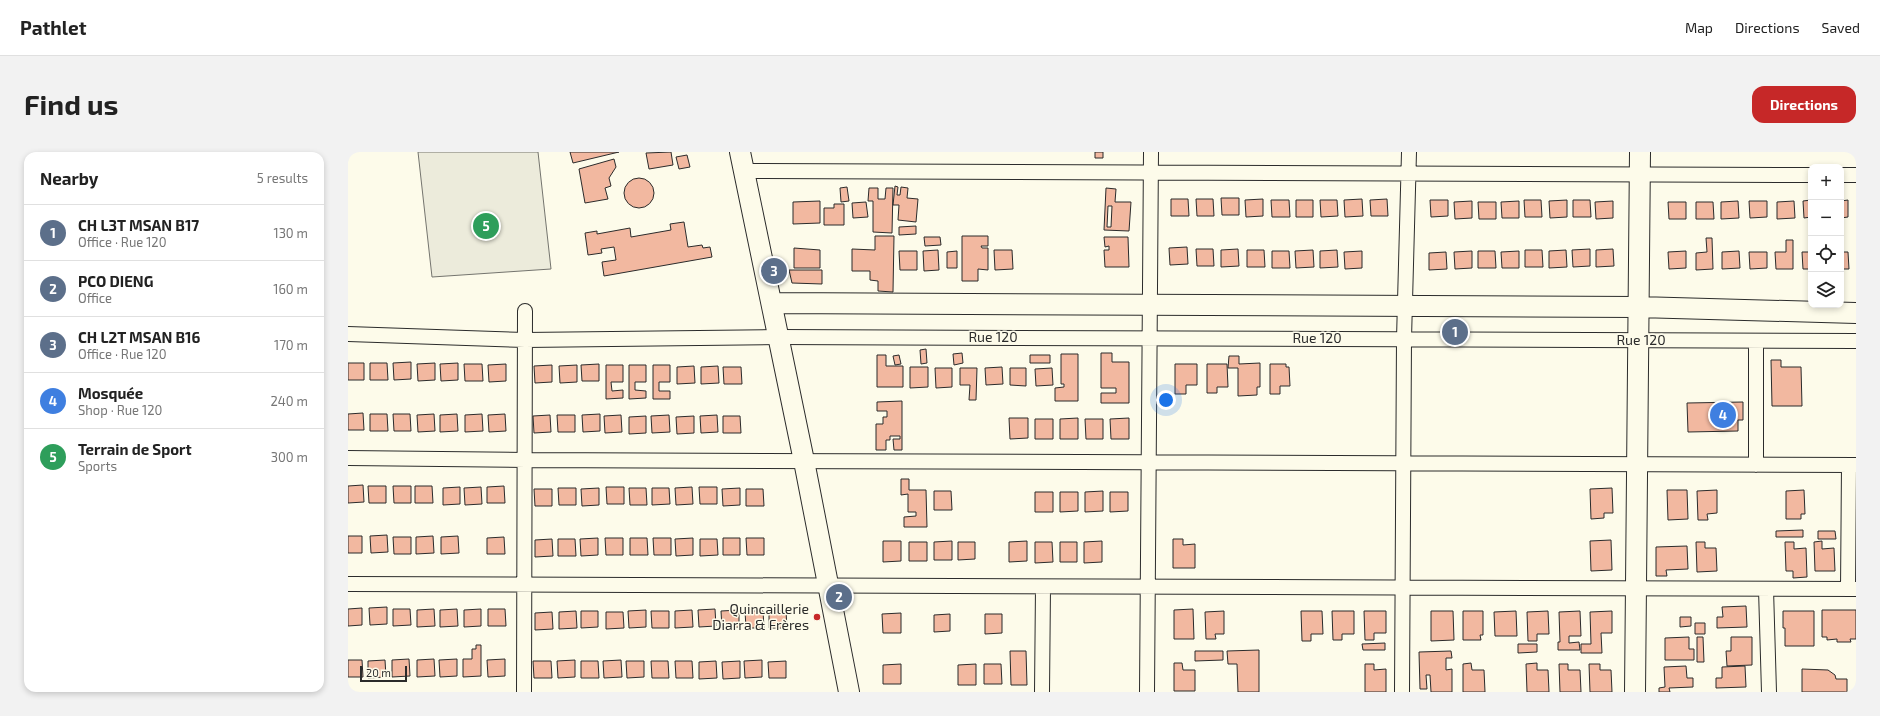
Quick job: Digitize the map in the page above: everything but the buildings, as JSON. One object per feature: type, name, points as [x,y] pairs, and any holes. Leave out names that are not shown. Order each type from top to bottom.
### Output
[{"type":"street","points":[[740,152],[804,461],[849,692]]},
{"type":"street","points":[[1147,692],[1150,152]]},
{"type":"street","points":[[1402,692],[1404,339],[1410,174],[1409,152]]},
{"type":"street","points":[[1635,692],[1640,152]]},
{"type":"street","points":[[744,171],[1808,176]]},
{"type":"street","points":[[1844,176],[1856,176]]},
{"type":"street","points":[[772,303],[1638,307],[1856,313]]},
{"type":"street","points":[[524,692],[525,311]]},
{"type":"street","name":"Rue 120","points":[[348,334],[525,340],[778,337],[1856,341]]},
{"type":"street","points":[[1756,341],[1756,465]]},
{"type":"street","points":[[348,458],[1853,465],[1852,589],[1636,590],[1043,586],[348,584]]},
{"type":"street","points":[[1042,692],[1043,586]]},
{"type":"street","points":[[1766,589],[1769,692]]},
{"type":"shaded area","points":[[418,152],[538,152],[551,269],[432,277]]},
{"type":"place","name":"Terrain de Sport","points":[[486,226]]},
{"type":"place","name":"CH L2T MSAN B16","points":[[774,271]]},
{"type":"place","name":"CH L3T MSAN B17","points":[[1455,332]]},
{"type":"place","name":"Mosquée","points":[[1723,415]]},
{"type":"place","name":"PCO DIENG","points":[[839,597]]},
{"type":"place","name":"Quincaillerie Diarra & Frères","points":[[817,617]]}]
